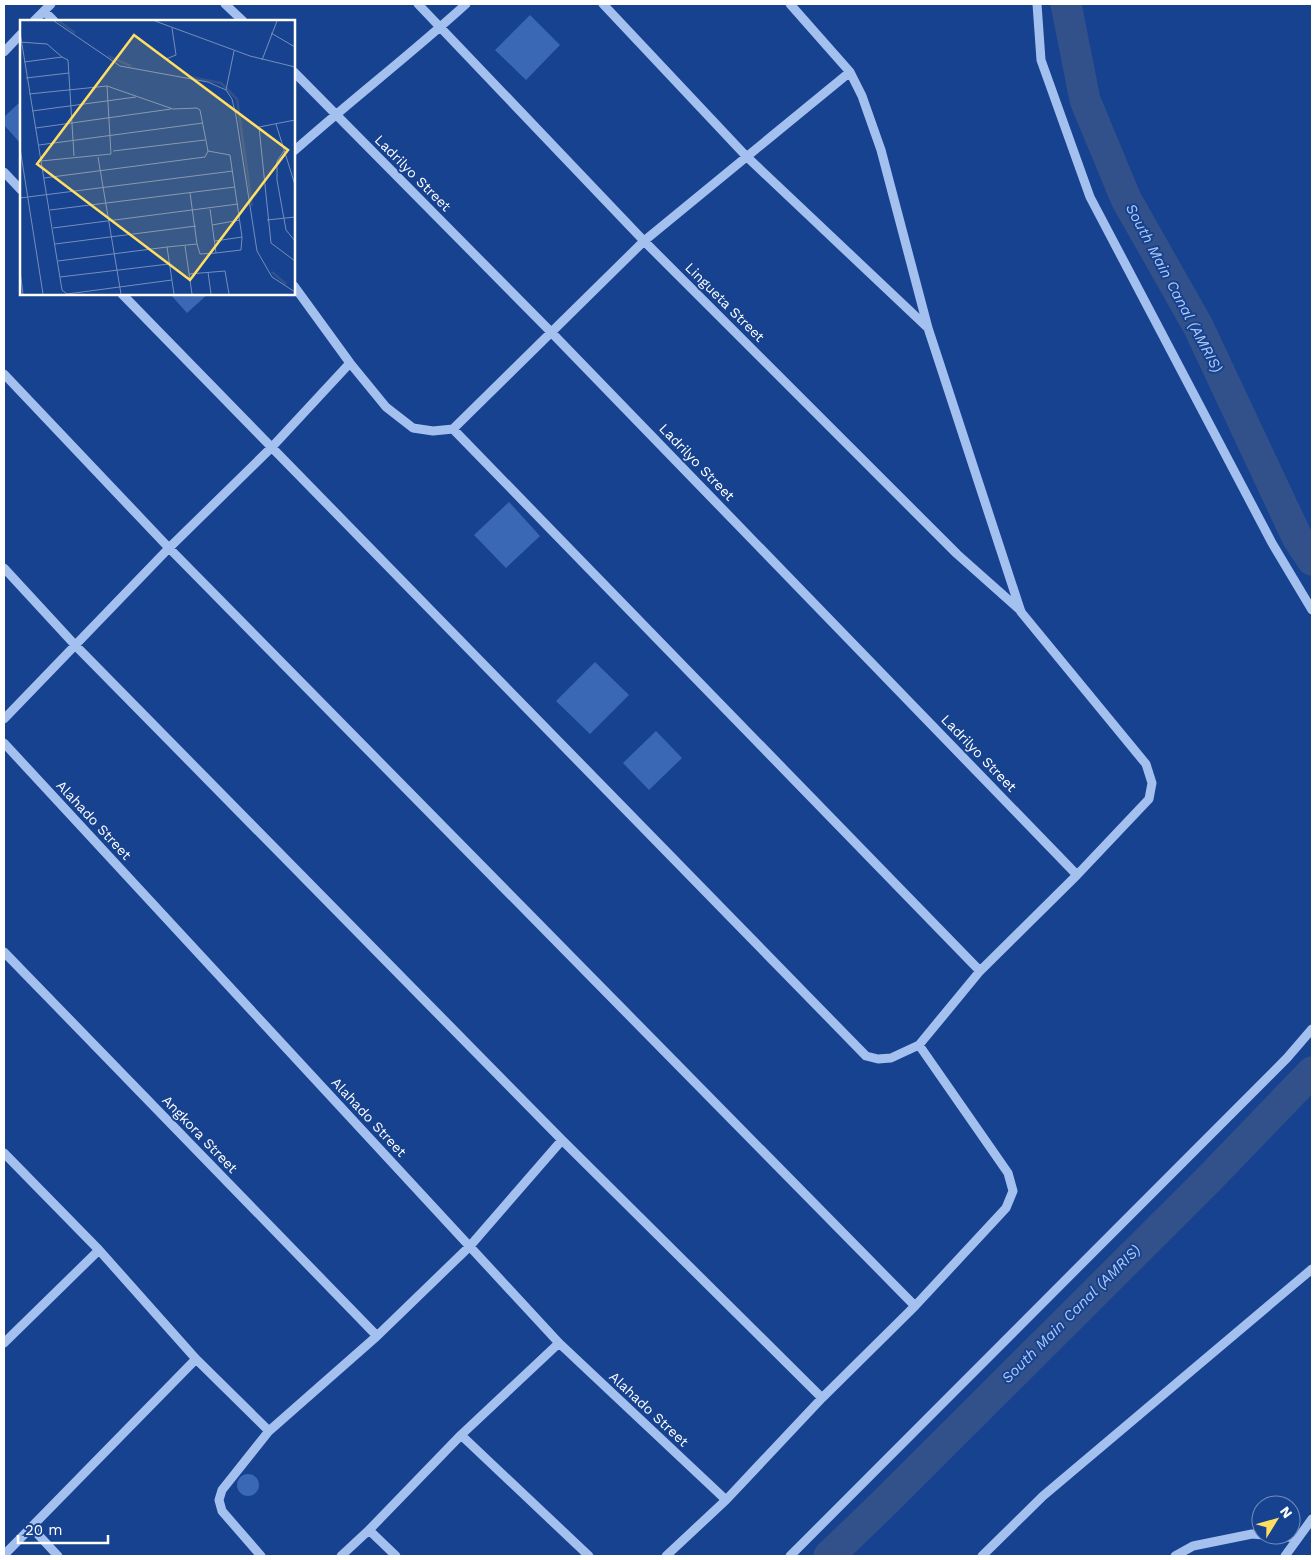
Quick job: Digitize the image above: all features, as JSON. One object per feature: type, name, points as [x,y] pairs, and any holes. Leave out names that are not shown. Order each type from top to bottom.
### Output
[{"type":"street","points":[[225,4],[241,20]]},
{"type":"street","name":"Lingueta Street","points":[[418,4],[644,241],[957,554],[1021,612]]},
{"type":"street","points":[[295,151],[335,114],[441,27],[466,4]]},
{"type":"street","points":[[603,4],[746,156],[928,328]]},
{"type":"street","points":[[123,295],[866,1056],[878,1059],[891,1058],[919,1045],[980,971],[1149,799],[1152,783],[1146,764],[1021,612],[928,328],[881,150],[862,96],[850,72],[790,4]]},
{"type":"street","points":[[1037,4],[1041,60],[1090,197],[1272,542],[1312,610]]},
{"type":"street","points":[[35,20],[47,7],[54,20]]},
{"type":"street","points":[[4,52],[20,35]]},
{"type":"street","points":[[295,287],[350,363],[386,407],[413,428],[433,431],[453,429],[644,241],[850,72]]},
{"type":"street","name":"Ladrilyo Street","points":[[295,73],[551,332],[1077,874]]},
{"type":"street","points":[[4,172],[20,189]]},
{"type":"street","points":[[4,719],[169,548],[272,447],[350,363]]},
{"type":"street","points":[[4,374],[169,548],[915,1306]]},
{"type":"street","points":[[453,429],[980,971]]},
{"type":"street","points":[[4,568],[75,645],[562,1140],[822,1398]]},
{"type":"street","name":"Alahado Street","points":[[4,743],[559,1343],[726,1500]]},
{"type":"street","name":"Angkora Street","points":[[4,952],[377,1336]]},
{"type":"street","points":[[790,1556],[1287,1058],[1312,1029]]},
{"type":"street","points":[[666,1556],[726,1500],[822,1398],[915,1306],[1006,1208],[1013,1191],[1008,1173],[919,1045]]},
{"type":"street","points":[[261,1556],[222,1511],[219,1500],[222,1490],[269,1431],[377,1336],[470,1246],[562,1140]]},
{"type":"street","points":[[4,1153],[99,1250],[196,1359],[269,1431]]},
{"type":"street","points":[[4,1343],[99,1250]]},
{"type":"street","points":[[982,1556],[1043,1496],[1312,1269]]},
{"type":"street","points":[[342,1556],[461,1436],[559,1343]]},
{"type":"street","points":[[4,1555],[196,1359]]},
{"type":"street","points":[[461,1436],[589,1556]]},
{"type":"street","points":[[1301,1534],[1312,1518]]},
{"type":"street","points":[[31,1527],[58,1556]]},
{"type":"street","points":[[369,1530],[396,1556]]},
{"type":"street","points":[[1175,1556],[1193,1546],[1251,1534]]},
{"type":"street","points":[[1285,1556],[1293,1545]]},
{"type":"building","points":[[530,15],[560,45],[526,80],[495,50]]},
{"type":"building","points":[[20,102],[20,143],[4,125],[4,117]]},
{"type":"building","points":[[171,295],[207,295],[187,313]]},
{"type":"building","points":[[509,502],[540,536],[506,568],[474,535]]},
{"type":"building","points":[[595,662],[629,695],[590,734],[556,701]]},
{"type":"building","points":[[656,731],[682,758],[649,790],[623,763]]},
{"type":"building","points":[[248,1474],[256,1477],[259,1485],[256,1493],[248,1496],[240,1493],[237,1485],[240,1477]]},
{"type":"waterway","name":"South Main Canal (AMRIS)","points":[[1066,4],[1085,100],[1126,199],[1198,326],[1297,537],[1312,560]]},
{"type":"waterway","name":"South Main Canal (AMRIS)","points":[[829,1556],[1209,1179],[1312,1072]]}]
